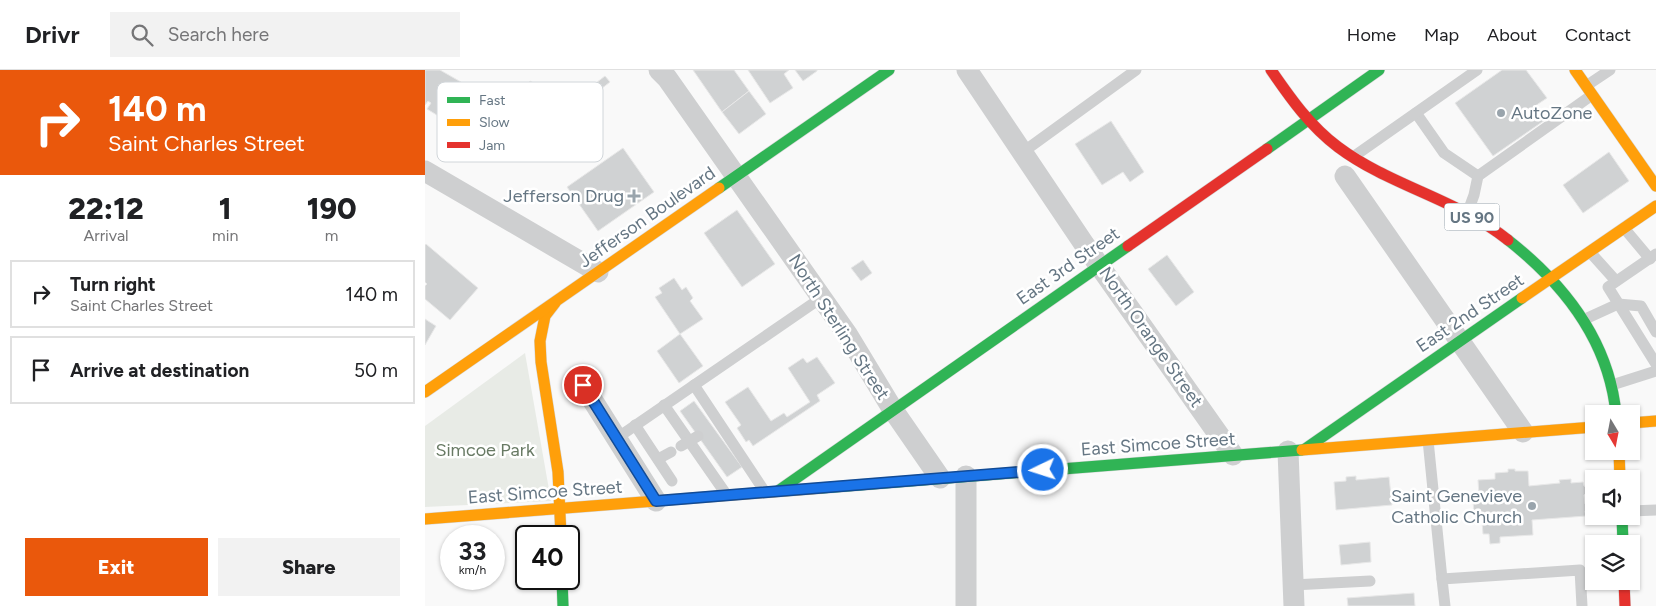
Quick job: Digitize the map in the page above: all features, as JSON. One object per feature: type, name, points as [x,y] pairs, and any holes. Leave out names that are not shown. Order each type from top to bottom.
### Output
[{"type":"main road","name":"Jefferson Boulevard","points":[[425,392],[889,70]]},
{"type":"main road","name":"US 90","points":[[1271,70],[1307,120],[1324,136],[1349,167],[1377,172],[1467,214],[1503,235],[1539,263],[1575,306],[1591,332],[1612,385],[1615,405]]},
{"type":"main road","name":"East 3rd Street","points":[[778,491],[1379,70]]},
{"type":"main road","points":[[1575,70],[1656,186]]},
{"type":"main road","name":"East 2nd Street","points":[[1296,450],[1591,252],[1656,206]]},
{"type":"main road","points":[[557,301],[545,316],[540,342],[541,362],[558,472],[561,525]]},
{"type":"main road","points":[[1640,422],[1656,421]]},
{"type":"main road","name":"East Simcoe Street","points":[[425,519],[1585,427]]},
{"type":"main road","points":[[562,590],[563,606]]},
{"type":"main road","points":[[1624,590],[1625,606]]},
{"type":"street","name":"North Sterling Street","points":[[659,70],[667,78],[847,334],[893,410],[940,478]]},
{"type":"street","name":"North Orange Street","points":[[967,70],[1233,455]]},
{"type":"street","points":[[1349,167],[1459,341],[1523,432]]},
{"type":"street","points":[[425,171],[598,272]]},
{"type":"street","points":[[583,385],[656,501]]},
{"type":"street","points":[[1294,606],[1296,450]]},
{"type":"street","points":[[966,476],[966,606]]},
{"type":"lane","points":[[1023,152],[1136,70]]},
{"type":"lane","points":[[1349,167],[1416,113],[1477,70]]},
{"type":"lane","points":[[1467,214],[1475,195],[1478,176],[1589,91],[1610,70]]},
{"type":"lane","points":[[1416,113],[1444,153],[1478,176]]},
{"type":"lane","points":[[1624,228],[1653,257],[1608,287],[1656,364]]},
{"type":"lane","points":[[1591,252],[1616,281]]},
{"type":"lane","points":[[617,438],[821,298]]},
{"type":"lane","points":[[1583,320],[1618,304],[1641,306],[1656,332]]},
{"type":"lane","points":[[1612,385],[1656,371]]},
{"type":"lane","points":[[694,385],[716,425],[765,492]]},
{"type":"lane","points":[[664,405],[685,444],[726,495]]},
{"type":"lane","points":[[635,425],[672,481]]},
{"type":"lane","points":[[1428,440],[1445,606]]},
{"type":"lane","points":[[658,459],[685,444]]},
{"type":"lane","points":[[1640,511],[1656,510]]},
{"type":"lane","points":[[1443,579],[1580,570],[1582,606]]},
{"type":"lane","points":[[1293,585],[1370,581]]},
{"type":"green space","name":"Simcoe Park","points":[[525,353],[551,501],[425,507],[425,426]]},
{"type":"building","points":[[425,70],[440,70],[461,82],[437,82],[437,115],[427,109],[431,103],[428,101],[425,105]]},
{"type":"building","points":[[693,70],[734,70],[749,91],[722,112]]},
{"type":"building","points":[[748,70],[789,70],[784,74],[793,88],[770,103]]},
{"type":"building","points":[[795,70],[817,70],[817,71],[803,81]]},
{"type":"building","name":"AutoZone","points":[[1502,70],[1526,70],[1547,98],[1535,106],[1545,120],[1493,156],[1455,103]]},
{"type":"building","points":[[605,76],[610,82],[603,87],[603,82],[597,82]]},
{"type":"building","points":[[749,91],[766,114],[739,134],[722,112]]},
{"type":"building","points":[[1111,121],[1144,172],[1130,182],[1123,172],[1102,185],[1075,144]]},
{"type":"building","points":[[623,148],[654,192],[598,231],[567,187]]},
{"type":"building","points":[[1609,152],[1629,181],[1583,213],[1563,185]]},
{"type":"building","points":[[737,210],[775,264],[742,287],[704,233]]},
{"type":"building","points":[[426,244],[478,288],[450,320],[425,299],[425,286],[427,284],[425,282]]},
{"type":"building","points":[[1167,255],[1194,292],[1176,306],[1148,269]]},
{"type":"building","points":[[863,260],[872,273],[861,281],[851,268]]},
{"type":"building","points":[[674,278],[682,290],[686,287],[693,298],[690,301],[703,319],[680,334],[655,297],[662,293],[659,288]]},
{"type":"building","points":[[425,319],[436,326],[425,345]]},
{"type":"building","points":[[680,334],[703,366],[679,383],[657,351]]},
{"type":"building","points":[[817,357],[835,383],[817,395],[820,401],[753,446],[749,440],[746,442],[737,428],[741,425],[725,402],[748,387],[771,421],[784,413],[787,417],[810,402],[788,368],[803,358],[807,363]]},
{"type":"building","points":[[694,401],[742,467],[727,477],[680,411]]},
{"type":"building","name":"Saint Genevieve Catholic Church","points":[[1508,469],[1528,471],[1529,486],[1560,483],[1559,480],[1571,479],[1571,483],[1583,482],[1585,487],[1585,516],[1532,520],[1533,535],[1500,537],[1500,543],[1490,544],[1489,534],[1483,534],[1482,521],[1474,514],[1473,501],[1479,495],[1478,480],[1495,479],[1495,473],[1508,472]]},
{"type":"building","points":[[1356,476],[1356,480],[1389,477],[1392,505],[1336,510],[1334,482],[1346,481],[1346,477]]},
{"type":"building","points":[[1370,542],[1371,562],[1341,565],[1339,545]]},
{"type":"building","points":[[1414,593],[1415,606],[1348,606],[1347,598]]},
{"type":"traffic: fast","points":[[719,188],[889,70]]},
{"type":"traffic: fast","points":[[1267,149],[1379,70]]},
{"type":"traffic: fast","points":[[1508,240],[1548,275],[1580,316],[1594,338],[1604,362],[1612,387],[1615,405]]},
{"type":"traffic: fast","points":[[778,491],[1128,246]]},
{"type":"traffic: fast","points":[[1305,449],[1522,298]]},
{"type":"traffic: fast","points":[[822,488],[1302,450]]},
{"type":"traffic: fast","points":[[1622,525],[1623,535]]},
{"type":"traffic: fast","points":[[562,590],[563,606]]},
{"type":"traffic: slow","points":[[1575,70],[1656,186]]},
{"type":"traffic: slow","points":[[425,392],[719,188]]},
{"type":"traffic: slow","points":[[1522,298],[1656,206]]},
{"type":"traffic: slow","points":[[555,303],[545,316],[540,341],[541,362],[558,472],[560,525]]},
{"type":"traffic: slow","points":[[1640,422],[1656,421]]},
{"type":"traffic: slow","points":[[1302,450],[1585,428]]},
{"type":"traffic: slow","points":[[1619,460],[1620,470]]},
{"type":"traffic: slow","points":[[425,519],[822,488]]},
{"type":"traffic: jam","points":[[1271,70],[1310,121],[1338,147],[1358,161],[1379,172],[1467,214],[1508,240]]},
{"type":"traffic: jam","points":[[1128,246],[1267,149]]},
{"type":"traffic: jam","points":[[1624,590],[1625,606]]},
{"type":"place","name":"AutoZone","points":[[1501,113]]},
{"type":"place","name":"Jefferson Drug","points":[[634,196]]},
{"type":"place","name":"Saint Genevieve Catholic Church","points":[[1532,506]]},
{"type":"route","points":[[583,385],[656,501],[1043,470]]}]
